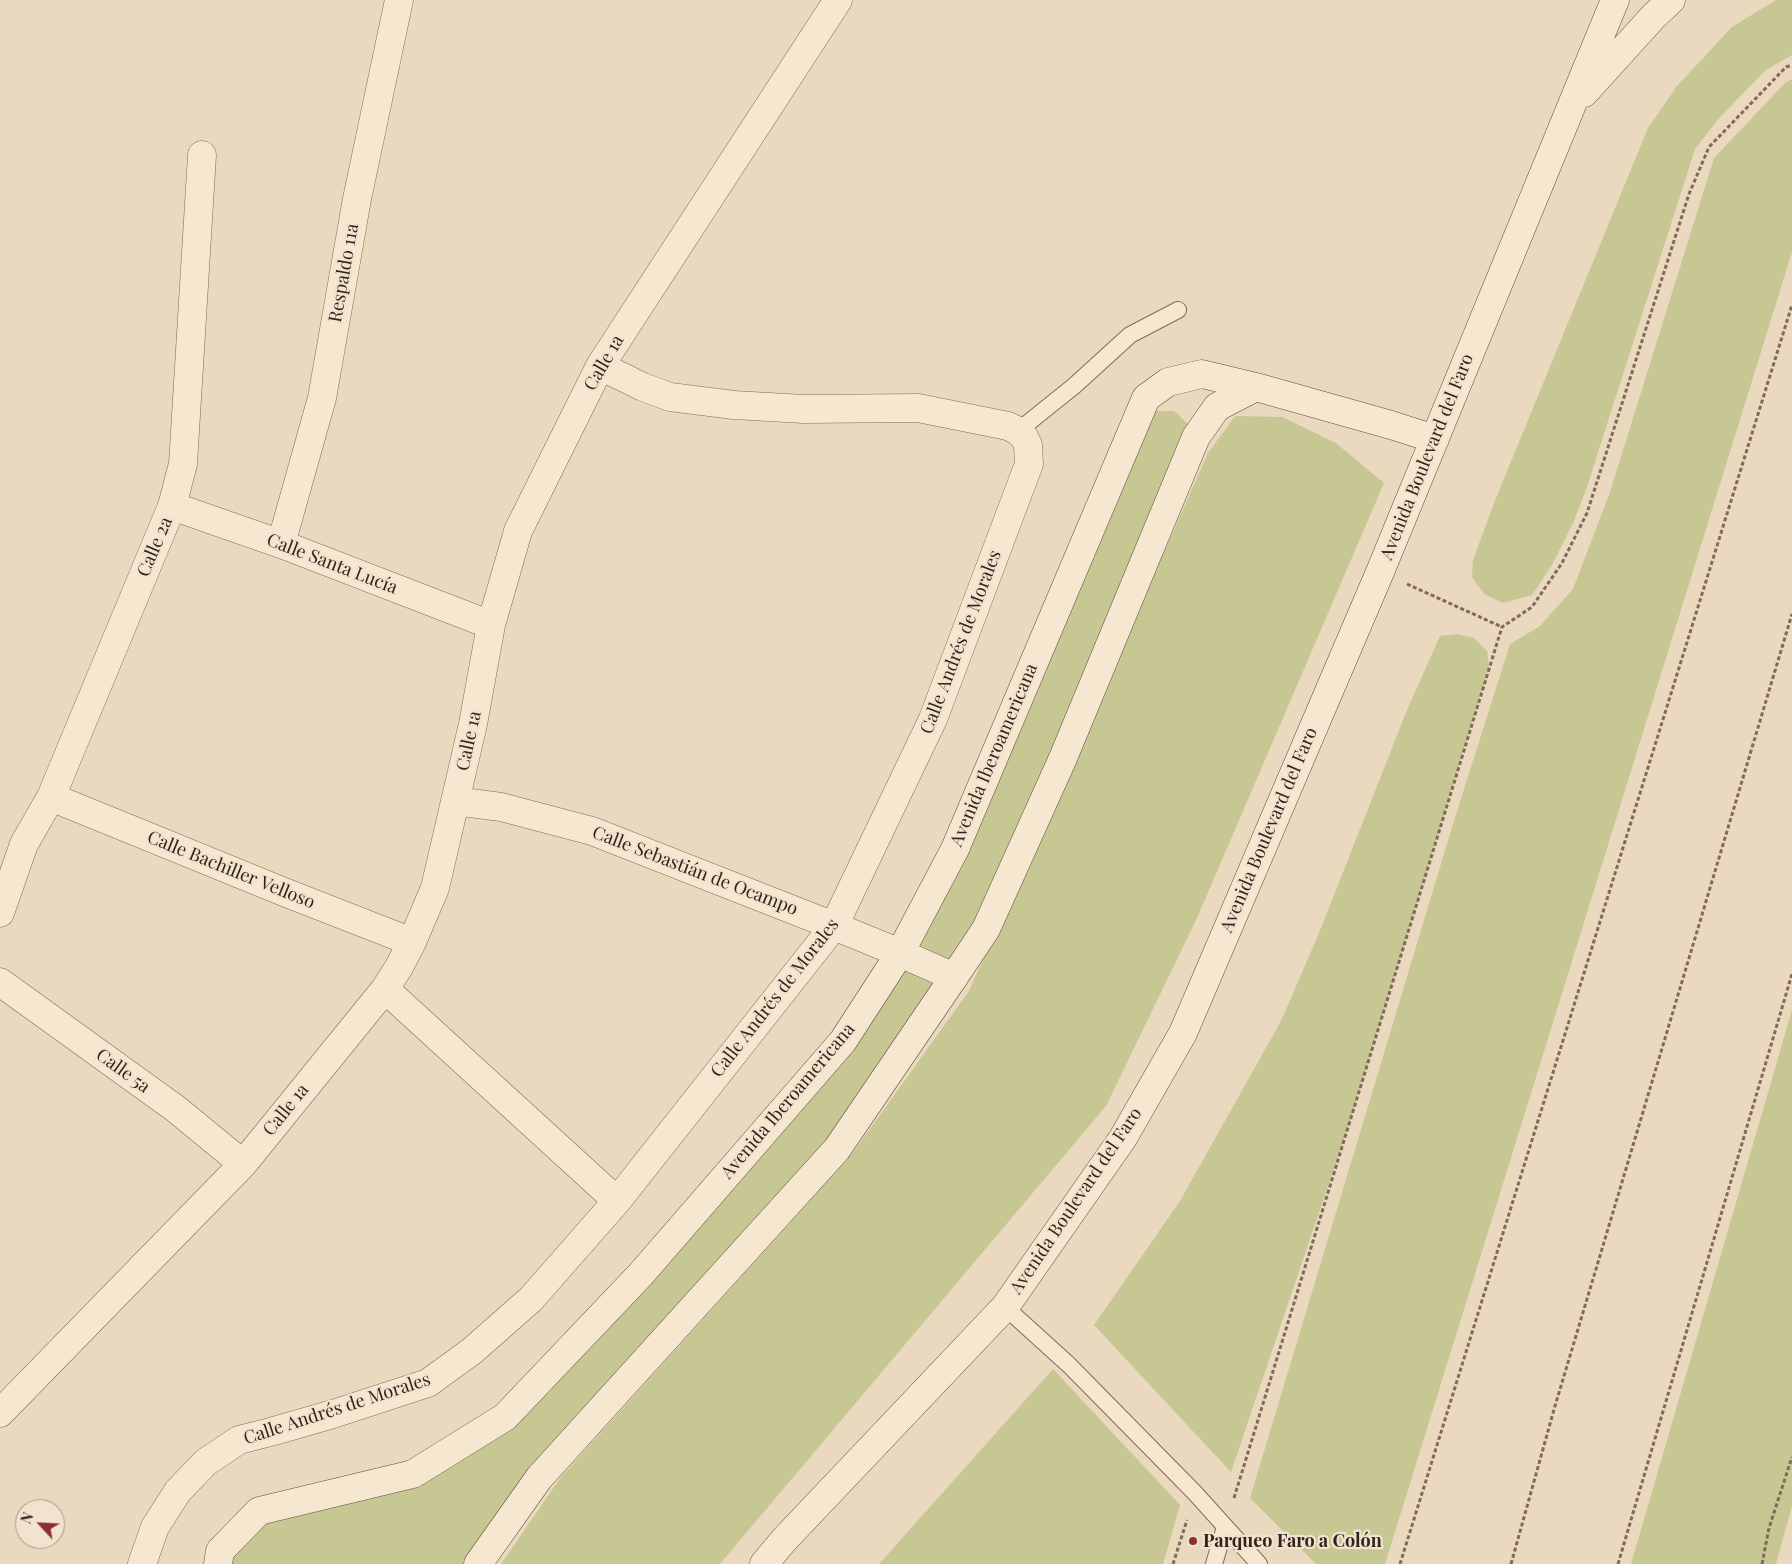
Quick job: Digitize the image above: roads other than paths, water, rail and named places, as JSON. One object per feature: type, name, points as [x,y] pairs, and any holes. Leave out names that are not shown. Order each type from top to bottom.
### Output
[{"type":"street","name":"Respaldo 11a","points":[[281,544],[322,398],[357,199],[399,0]]},
{"type":"street","name":"Calle 1a","points":[[0,1413],[243,1164],[385,989],[399,967],[435,888],[473,724],[491,625],[518,531],[600,366],[838,0]]},
{"type":"street","name":"Avenida Boulevard del Faro","points":[[764,1564],[784,1540],[1004,1306],[1123,1138],[1183,1033],[1380,572],[1615,0]]},
{"type":"street","points":[[1571,107],[1653,17],[1671,0]]},
{"type":"street","name":"Calle 2a","points":[[0,913],[24,844],[51,797],[172,506],[183,464],[202,155]]},
{"type":"street","points":[[600,366],[643,387],[670,397],[734,405],[804,409],[918,408],[1008,426],[1018,431]]},
{"type":"street","name":"Avenida Iberoamericana","points":[[218,1564],[220,1552],[259,1511],[414,1474],[505,1417],[641,1274],[843,1041],[900,952],[954,849],[1146,398],[1168,382],[1202,374],[1256,387],[1435,439]]},
{"type":"street","points":[[478,1564],[539,1478],[837,1149],[986,929],[1063,758],[1196,438],[1217,407],[1256,387]]},
{"type":"street","name":"Calle Andrés de Morales","points":[[142,1564],[155,1527],[178,1491],[206,1462],[239,1440],[308,1421],[428,1383],[472,1351],[531,1299],[617,1201],[834,926],[933,719],[1024,478],[1029,464],[1028,445],[1018,431]]},
{"type":"street","name":"Calle Santa Lucía","points":[[172,506],[281,544],[491,625]]},
{"type":"street","name":"Calle Bachiller Velloso","points":[[51,797],[412,942]]},
{"type":"street","name":"Calle Sebastián de Ocampo","points":[[455,801],[501,807],[592,830],[900,952],[954,977]]},
{"type":"street","points":[[0,866],[24,844]]},
{"type":"street","name":"Calle 5a","points":[[0,982],[176,1109],[243,1164]]},
{"type":"street","points":[[385,989],[617,1201]]},
{"type":"lane","points":[[1018,431],[1074,386],[1130,335],[1178,310]]},
{"type":"lane","points":[[1004,1306],[1069,1365],[1195,1493],[1259,1564]]},
{"type":"lane","points":[[1214,1564],[1225,1527]]},
{"type":"place","name":"Parqueo Faro a Colón","points":[[1193,1541]]}]
